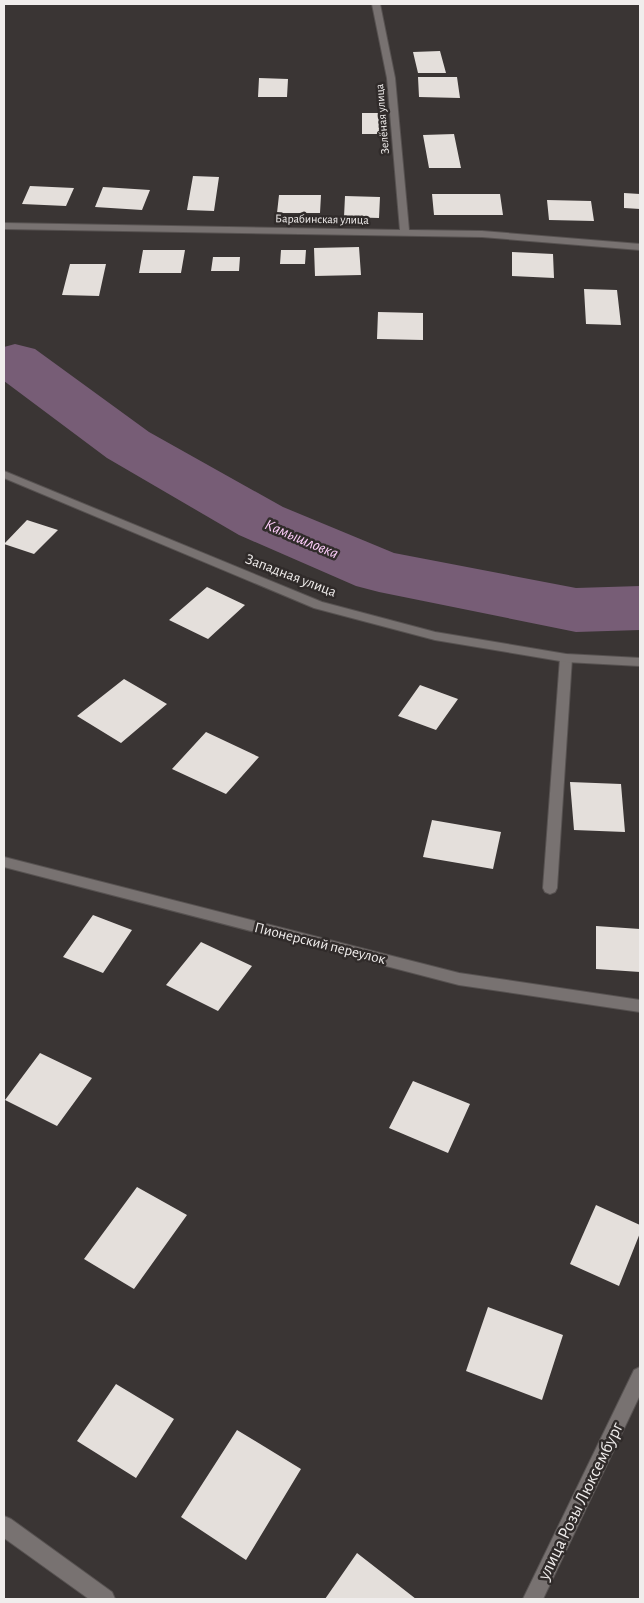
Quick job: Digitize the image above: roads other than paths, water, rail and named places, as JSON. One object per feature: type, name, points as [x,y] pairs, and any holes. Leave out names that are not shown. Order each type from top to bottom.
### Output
[{"type":"street","name":"Зелёная улица","points":[[376,4],[391,78],[405,233]]},
{"type":"street","name":"Барабинская улица","points":[[4,226],[482,234],[640,247]]},
{"type":"street","name":"Западная улица","points":[[4,474],[318,605],[435,636],[566,658],[640,662]]},
{"type":"street","points":[[550,888],[566,658]]},
{"type":"street","name":"Пионерский переулок","points":[[4,862],[459,979],[640,1006]]},
{"type":"street","name":"улица Розы Люксембург","points":[[533,1599],[640,1376]]},
{"type":"street","points":[[4,1526],[105,1599]]},
{"type":"waterway","name":"Камышловка","points":[[4,364],[15,361],[128,445],[261,521],[379,571],[576,610],[640,608]]}]
